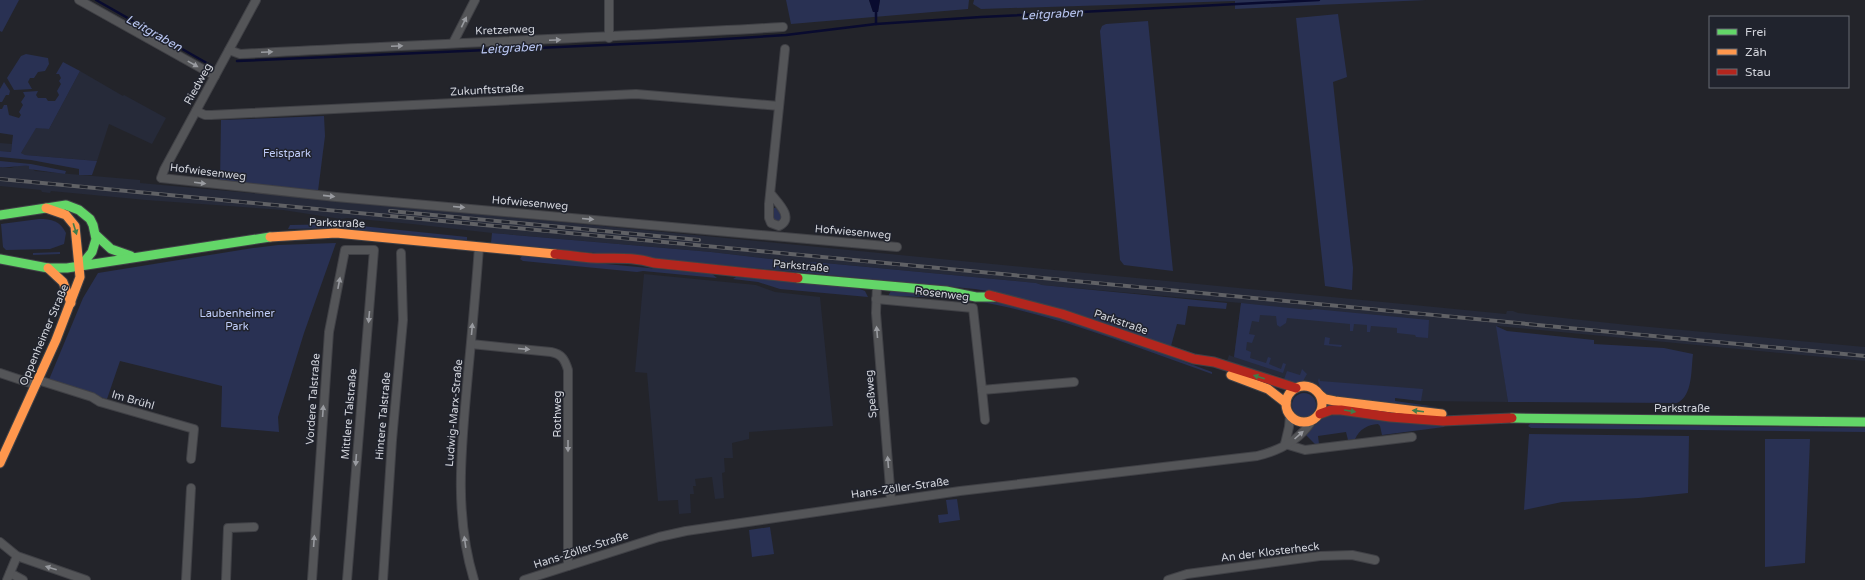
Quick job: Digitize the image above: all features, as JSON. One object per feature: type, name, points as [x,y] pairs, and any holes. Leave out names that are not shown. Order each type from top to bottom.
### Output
[{"type":"main road","points":[[0,215],[66,205],[78,207],[87,216],[96,235],[105,246],[120,254],[146,256]]},
{"type":"main road","points":[[46,208],[61,212],[72,222],[77,234],[80,267]]},
{"type":"main road","name":"Parkstraße","points":[[80,267],[250,239],[336,233],[594,258],[612,257],[640,259],[654,263],[877,285],[946,291],[981,292],[994,297],[1062,314],[1194,359],[1212,368],[1268,389],[1286,403]]},
{"type":"main road","points":[[80,267],[94,247],[96,235]]},
{"type":"main road","name":"Oppenheimer Straße","points":[[0,259],[48,268],[80,267],[79,284],[37,383],[0,462]]},
{"type":"main road","points":[[48,268],[63,282],[71,303]]},
{"type":"main road","name":"Parkstraße","points":[[1194,359],[1214,362],[1296,388]]},
{"type":"main road","points":[[1310,387],[1320,395],[1323,405],[1320,414],[1311,422],[1302,422],[1290,416],[1286,403],[1288,395],[1296,388],[1310,387]]},
{"type":"main road","name":"Parkstraße","points":[[1320,395],[1326,399],[1335,401],[1443,414],[1499,418],[1865,422]]},
{"type":"main road","name":"Parkstraße","points":[[1320,414],[1331,410],[1341,410],[1390,417],[1442,421],[1499,418]]},
{"type":"street","points":[[79,0],[215,76]]},
{"type":"street","name":"Riedweg","points":[[161,178],[256,0]]},
{"type":"street","points":[[453,43],[475,0]]},
{"type":"street","points":[[608,0],[609,38]]},
{"type":"street","name":"Kretzerweg","points":[[229,50],[240,54],[453,43],[609,38],[783,27]]},
{"type":"street","points":[[774,236],[774,225],[771,223],[769,218],[785,49]]},
{"type":"street","name":"Zukunftstraße","points":[[196,111],[205,115],[211,115],[636,94],[779,106]]},
{"type":"street","name":"Hofwiesenweg","points":[[161,178],[321,195],[897,248]]},
{"type":"street","points":[[771,194],[784,211],[786,217],[782,225],[774,225]]},
{"type":"street","name":"Ludwig-Marx-Straße","points":[[474,580],[469,563],[460,493],[461,445],[480,247]]},
{"type":"street","name":"Vordere Talstraße","points":[[312,580],[329,332],[345,250],[374,250]]},
{"type":"street","name":"Mittlere Talstraße","points":[[347,580],[374,250]]},
{"type":"street","name":"Hintere Talstraße","points":[[383,580],[392,440],[403,320],[402,253]]},
{"type":"street","name":"Speßweg","points":[[877,285],[876,313],[891,500]]},
{"type":"street","name":"Rosenweg","points":[[876,299],[973,308],[985,420]]},
{"type":"street","name":"Rothweg","points":[[471,344],[551,352],[561,355],[566,363],[568,370],[568,566]]},
{"type":"street","points":[[0,373],[37,383]]},
{"type":"street","points":[[982,390],[1074,382]]},
{"type":"street","name":"Im Brühl","points":[[37,383],[92,397],[100,402],[194,429],[191,459]]},
{"type":"street","points":[[1290,416],[1289,427],[1284,444],[1300,450],[1412,437]]},
{"type":"street","name":"Hans-Zöller-Straße","points":[[524,580],[659,537],[686,531],[967,490],[1257,456],[1274,451],[1301,434],[1311,422]]},
{"type":"street","points":[[186,580],[191,488]]},
{"type":"street","points":[[226,580],[228,528],[254,527]]},
{"type":"street","points":[[0,542],[17,556],[86,580]]},
{"type":"street","name":"An der Klosterheck","points":[[1168,580],[1187,574],[1320,556],[1352,555],[1375,560]]},
{"type":"street","points":[[17,556],[8,576],[23,580]]},
{"type":"shaded area","points":[[869,0],[880,0],[878,12],[873,12]]},
{"type":"shaded area","points":[[80,71],[123,96],[124,95],[166,118],[152,144],[109,124],[97,161],[25,155],[21,153],[36,127],[49,129]]},
{"type":"shaded area","points":[[0,143],[12,144],[11,152],[0,151]]},
{"type":"shaded area","points":[[17,166],[29,166],[35,171],[140,180],[140,183],[407,207],[1506,314],[1507,311],[1513,311],[1518,313],[1628,325],[1865,347],[1865,361],[1497,326],[1508,402],[1421,401],[1321,389],[1227,361],[1229,355],[1234,357],[1241,303],[814,262],[806,263],[711,252],[492,233],[412,224],[347,218],[341,219],[283,210],[146,200],[51,191],[50,193],[42,192],[41,190],[0,186],[0,167],[11,168]]},
{"type":"shaded area","points":[[644,274],[756,285],[775,292],[820,297],[833,426],[749,432],[749,439],[732,443],[733,458],[724,458],[725,472],[722,473],[724,498],[715,499],[712,477],[695,479],[696,486],[693,486],[694,494],[690,494],[691,513],[679,514],[678,500],[658,501],[647,373],[635,372]]},
{"type":"green space","points":[[0,0],[19,0],[2,32],[0,31]]},
{"type":"green space","points":[[786,0],[869,0],[873,12],[878,12],[880,0],[969,0],[968,9],[791,24]]},
{"type":"green space","points":[[974,0],[1426,0],[1235,9],[1235,1],[981,9],[973,4]]},
{"type":"green space","points":[[1338,14],[1347,77],[1333,82],[1353,268],[1352,290],[1325,286],[1296,18]]},
{"type":"green space","points":[[1148,21],[1173,271],[1124,265],[1120,260],[1100,31],[1102,26],[1106,24]]},
{"type":"green space","points":[[26,54],[48,58],[49,64],[45,71],[38,72],[34,78],[30,78],[28,82],[32,89],[14,90],[7,78],[21,56]]},
{"type":"green space","points":[[63,62],[80,71],[49,129],[36,128],[21,153],[25,155],[97,161],[92,175],[79,175],[79,169],[31,160],[0,157],[0,151],[11,152],[13,135],[0,133],[0,109],[2,109],[4,105],[7,105],[9,115],[19,118],[21,115],[19,112],[23,105],[21,102],[25,96],[23,92],[38,91],[36,95],[38,98],[46,98],[48,101],[55,101],[59,95],[57,91],[61,84],[59,81],[61,78],[59,74],[56,74]]},
{"type":"green space","points":[[4,82],[10,91],[9,95],[6,95],[2,102],[0,102],[0,89]]},
{"type":"green space","name":"Feistpark","points":[[324,116],[325,136],[318,191],[220,182],[221,120]]},
{"type":"green space","points":[[0,161],[31,164],[66,171],[65,174],[29,169],[29,166],[0,167]]},
{"type":"green space","points":[[774,208],[776,208],[783,217],[780,222],[775,222],[772,218]]},
{"type":"green space","points":[[39,219],[52,220],[64,229],[66,233],[64,244],[50,249],[6,250],[3,247],[1,224]]},
{"type":"green space","points":[[342,224],[467,237],[467,240],[341,228],[288,229],[290,225]]},
{"type":"green space","points":[[492,233],[711,252],[806,263],[814,262],[1036,283],[1042,285],[1227,303],[1226,309],[1188,306],[1185,325],[1177,324],[1171,346],[1000,293],[975,289],[491,243]]},
{"type":"green space","name":"Laubenheimer Park","points":[[336,243],[304,333],[278,417],[279,432],[221,427],[222,386],[120,361],[107,399],[48,382],[83,298],[98,273],[253,248],[278,245]]},
{"type":"green space","points":[[60,252],[60,254],[33,255],[33,253]]},
{"type":"green space","points":[[522,256],[712,274],[717,278],[523,261],[520,259]]},
{"type":"green space","points":[[736,277],[855,287],[865,291],[868,297],[780,289],[758,282],[733,279]]},
{"type":"green space","points":[[891,291],[951,296],[1000,303],[1037,311],[1132,342],[1212,372],[1212,374],[1105,336],[1024,311],[970,300],[888,296]]},
{"type":"green space","points":[[1241,303],[1429,320],[1428,338],[1397,333],[1397,328],[1371,326],[1370,332],[1367,332],[1367,325],[1354,324],[1353,331],[1350,331],[1350,324],[1287,318],[1286,323],[1280,327],[1277,325],[1276,316],[1260,315],[1259,322],[1252,321],[1249,334],[1255,335],[1252,343],[1247,342],[1246,350],[1251,352],[1250,358],[1266,363],[1268,357],[1271,358],[1269,364],[1281,369],[1283,363],[1286,364],[1283,373],[1234,357]]},
{"type":"green space","points":[[1496,326],[1507,331],[1594,340],[1594,344],[1664,348],[1693,354],[1689,388],[1682,400],[1677,403],[1508,402]]},
{"type":"green space","points":[[1325,337],[1330,338],[1329,344],[1342,345],[1341,347],[1324,345]]},
{"type":"green space","points":[[1302,369],[1307,374],[1303,381],[1293,384],[1283,382],[1287,371],[1300,375]]},
{"type":"green space","points":[[1319,378],[1320,381],[1423,389],[1421,401],[1395,398],[1395,401],[1437,407],[1333,398],[1321,390],[1318,381]]},
{"type":"green space","points":[[1304,393],[1309,394],[1315,400],[1315,410],[1309,416],[1304,417],[1299,416],[1293,410],[1292,405],[1293,400],[1299,394]]},
{"type":"green space","points":[[1336,414],[1446,424],[1444,427],[1382,435],[1378,424],[1362,430],[1355,439],[1348,440],[1346,432],[1318,436],[1319,444],[1315,444],[1305,434],[1322,419]]},
{"type":"green space","points":[[1530,424],[1865,428],[1865,432],[1531,428],[1528,426]]},
{"type":"green space","points":[[1529,434],[1689,436],[1688,493],[1639,498],[1562,502],[1524,510]]},
{"type":"green space","points":[[1765,439],[1810,439],[1805,563],[1765,567]]},
{"type":"green space","points":[[957,499],[960,520],[939,523],[938,515],[948,514],[946,500]]},
{"type":"green space","points":[[770,527],[774,554],[752,557],[749,530]]},
{"type":"waterway","name":"Leitgraben","points":[[96,0],[212,66]]},
{"type":"waterway","name":"Leitgraben","points":[[237,61],[694,41],[786,35],[876,24],[981,17],[1319,0]]},
{"type":"waterway","points":[[876,12],[876,24]]},
{"type":"railway","points":[[0,179],[1865,356]]},
{"type":"railway","points":[[390,211],[699,240]]},
{"type":"traffic: fast","points":[[0,215],[66,205],[79,210],[90,219],[96,239],[92,252],[80,267]]},
{"type":"traffic: fast","points":[[96,235],[111,249],[131,256]]},
{"type":"traffic: fast","points":[[0,259],[48,268],[67,268],[270,237]]},
{"type":"traffic: fast","points":[[798,278],[946,291],[976,297],[994,297]]},
{"type":"traffic: fast","points":[[1512,418],[1865,422]]},
{"type":"traffic: slow","points":[[0,463],[56,340],[80,277],[75,226],[66,215],[46,208]]},
{"type":"traffic: slow","points":[[270,237],[336,233],[555,254]]},
{"type":"traffic: slow","points":[[48,268],[63,282],[71,303]]},
{"type":"traffic: slow","points":[[1231,375],[1268,389],[1286,403]]},
{"type":"traffic: slow","points":[[1308,386],[1317,391],[1321,397],[1322,404],[1321,411],[1317,417],[1308,422],[1300,422],[1291,417],[1287,411],[1286,400],[1291,391],[1297,387],[1308,386]]},
{"type":"traffic: slow","points":[[1320,395],[1325,399],[1335,401],[1442,414]]},
{"type":"traffic: jam","points":[[555,254],[592,258],[630,259],[654,263],[798,278]]},
{"type":"traffic: jam","points":[[989,295],[1062,314],[1194,359],[1214,362],[1296,388]]},
{"type":"traffic: jam","points":[[1320,414],[1331,410],[1341,410],[1390,417],[1443,421],[1512,418]]}]
